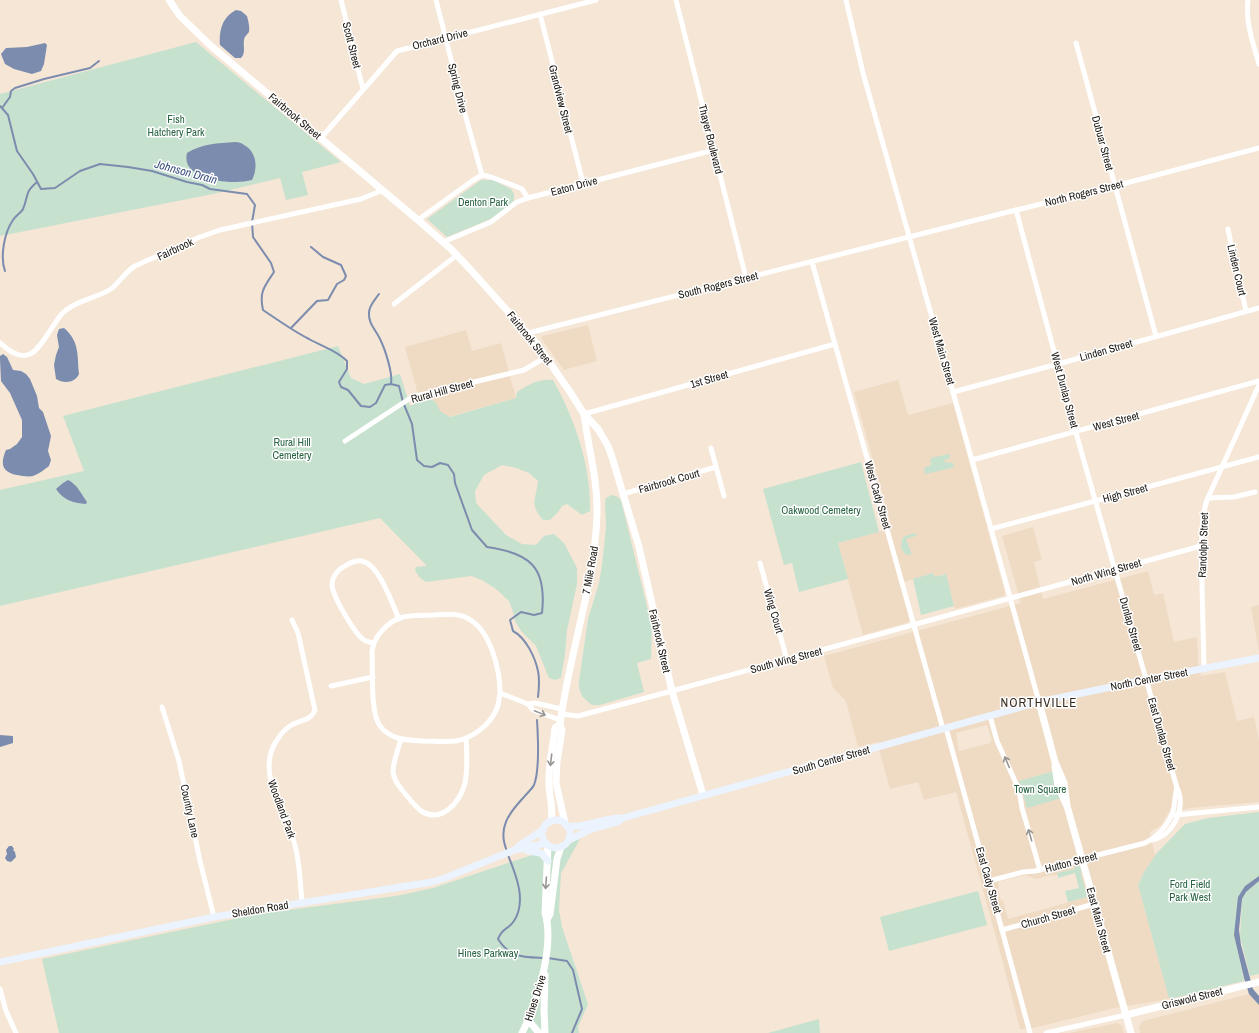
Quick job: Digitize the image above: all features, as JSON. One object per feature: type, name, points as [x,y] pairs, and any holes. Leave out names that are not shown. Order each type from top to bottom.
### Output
[{"type":"main road","name":"North Center Street","points":[[1039,702],[1146,679],[1259,658]]},
{"type":"main road","name":"South Center Street","points":[[569,840],[592,829],[617,822],[623,818],[1039,702]]},
{"type":"main road","name":"South Center Street","points":[[566,825],[583,825],[615,817],[623,818]]},
{"type":"main road","points":[[551,821],[558,821],[566,825],[570,833],[569,840],[561,847],[554,848],[547,844],[543,839],[543,830],[551,821]]},
{"type":"main road","name":"Sheldon Road","points":[[518,849],[520,845],[543,830]]},
{"type":"main road","name":"Sheldon Road","points":[[0,962],[214,917],[432,882],[518,849],[547,844]]},
{"type":"main road","points":[[518,849],[541,853],[548,861]]},
{"type":"street","name":"Fairbrook Street","points":[[170,0],[180,16],[211,46],[383,190],[457,255],[528,333],[584,414],[595,425],[605,441],[612,457],[639,547],[672,691],[703,795]]},
{"type":"street","name":"Scott Street","points":[[341,0],[363,89]]},
{"type":"street","name":"Spring Drive","points":[[436,0],[482,175]]},
{"type":"street","name":"Orchard Drive","points":[[321,138],[397,50],[596,0]]},
{"type":"street","name":"Thayer Boulevard","points":[[676,0],[746,278]]},
{"type":"street","name":"West Main Street","points":[[846,0],[863,73],[954,392],[1039,702]]},
{"type":"street","points":[[1248,0],[1248,26],[1259,64]]},
{"type":"street","name":"Grandview Street","points":[[540,14],[583,183]]},
{"type":"street","name":"Dubuar Street","points":[[1076,43],[1156,336]]},
{"type":"street","name":"North Rogers Street","points":[[909,237],[1115,186],[1259,148]]},
{"type":"street","name":"Eaton Drive","points":[[443,242],[490,222],[517,202],[528,198],[714,150]]},
{"type":"street","points":[[418,220],[482,175],[522,189],[528,198]]},
{"type":"street","name":"Fairbrook","points":[[0,343],[18,355],[25,356],[30,354],[36,350],[64,312],[82,301],[112,288],[135,266],[200,237],[220,230],[361,199],[383,190]]},
{"type":"street","name":"West Dunlap Street","points":[[1016,210],[1115,570]]},
{"type":"street","name":"Linden Court","points":[[1228,229],[1246,311]]},
{"type":"street","name":"South Rogers Street","points":[[528,333],[909,237]]},
{"type":"street","points":[[394,304],[457,255]]},
{"type":"street","name":"West Cady Street","points":[[812,262],[944,728]]},
{"type":"street","name":"Linden Street","points":[[954,392],[1259,308]]},
{"type":"street","name":"1st Street","points":[[584,414],[835,344]]},
{"type":"street","name":"Rural Hill Street","points":[[345,441],[409,399],[416,396],[524,370],[546,357]]},
{"type":"street","name":"West Street","points":[[972,460],[1259,382]]},
{"type":"street","name":"Randolph Street","points":[[1204,668],[1201,546],[1203,515],[1208,498],[1259,385]]},
{"type":"street","name":"7 Mile Road","points":[[566,825],[556,783],[557,762],[562,730],[561,717],[591,568],[597,524],[596,487],[584,414]]},
{"type":"street","points":[[711,448],[724,496]]},
{"type":"street","name":"High Street","points":[[992,529],[1259,456]]},
{"type":"street","name":"Fairbrook Court","points":[[623,494],[716,468]]},
{"type":"street","points":[[1208,498],[1234,497],[1255,492]]},
{"type":"street","name":"North Wing Street","points":[[1010,599],[1201,546]]},
{"type":"street","points":[[373,643],[364,640],[357,633],[334,594],[332,585],[333,579],[340,569],[355,561],[362,561],[371,566],[380,577],[399,619]]},
{"type":"street","name":"Wing Court","points":[[760,563],[788,660]]},
{"type":"street","name":"Dunlap Street","points":[[1115,570],[1146,679]]},
{"type":"street","name":"South Wing Street","points":[[561,717],[578,716],[1010,599]]},
{"type":"street","points":[[462,615],[472,621],[482,631],[493,654],[499,676],[500,692],[497,707],[491,718],[479,730],[466,738],[455,741],[401,739],[387,732],[377,720],[374,710],[373,643],[380,633],[399,619],[410,616],[462,615]]},
{"type":"street","name":"Woodland Park","points":[[292,620],[298,633],[315,710],[310,718],[291,725],[280,736],[271,752],[270,770],[274,792],[291,830],[295,843],[302,902]]},
{"type":"street","points":[[331,686],[373,677]]},
{"type":"street","name":"East Dunlap Street","points":[[1146,679],[1180,794],[1180,802],[1175,815]]},
{"type":"street","points":[[500,692],[528,704],[533,710],[561,717]]},
{"type":"street","name":"East Main Street","points":[[1039,702],[1055,762],[1058,786],[1067,806],[1131,1033]]},
{"type":"street","points":[[528,704],[535,703],[561,717]]},
{"type":"street","name":"Country Lane","points":[[162,707],[179,761],[200,862],[214,917]]},
{"type":"street","points":[[990,716],[997,740],[1018,790],[1040,870]]},
{"type":"street","name":"7 Mile Road","points":[[551,821],[553,805],[549,786],[549,777],[555,728],[561,717]]},
{"type":"street","name":"East Cady Street","points":[[944,728],[989,881],[1030,1033]]},
{"type":"street","points":[[401,739],[393,771],[395,780],[418,808],[426,814],[435,815],[443,814],[449,810],[458,800],[463,790],[467,766],[466,738]]},
{"type":"street","points":[[1175,815],[1259,807]]},
{"type":"street","name":"Hutton Street","points":[[989,881],[1023,872],[1040,870],[1158,839],[1171,827],[1175,815]]},
{"type":"street","points":[[545,1033],[544,1010],[547,920],[545,913],[548,861],[547,844]]},
{"type":"street","points":[[547,920],[550,914],[557,859],[561,847]]},
{"type":"street","name":"Church Street","points":[[1002,930],[1094,904]]},
{"type":"street","name":"Hines Drive","points":[[522,1033],[537,999],[545,964]]},
{"type":"street","name":"Griswold Street","points":[[1126,1015],[1257,982]]},
{"type":"street","points":[[0,989],[6,1011],[16,1033]]},
{"type":"street","points":[[1046,1033],[1126,1015]]},
{"type":"street","points":[[528,1021],[539,1033]]},
{"type":"shaded area","points":[[588,325],[597,361],[564,370],[541,338],[542,336]]},
{"type":"shaded area","points":[[466,330],[472,351],[501,343],[516,398],[426,423],[405,347]]},
{"type":"shaded area","points":[[898,380],[908,415],[953,403],[1005,593],[1003,596],[955,609],[945,574],[935,577],[933,573],[900,583],[910,620],[906,623],[863,635],[838,543],[892,528],[854,392]]},
{"type":"shaded area","points":[[1033,527],[1042,560],[1034,562],[1043,599],[1148,571],[1154,595],[1163,593],[1174,642],[1197,637],[1198,661],[1201,676],[1225,672],[1237,721],[1254,717],[1259,740],[1259,802],[1191,808],[1169,812],[1161,825],[1150,832],[1155,856],[1144,872],[1138,885],[1170,999],[1115,1008],[1033,1028],[1020,1029],[956,792],[924,800],[918,782],[890,789],[877,742],[858,747],[846,701],[833,688],[824,656],[1021,603],[1002,536]],"holes":[[[987,725],[992,740],[990,743],[959,751],[956,733]],[[1076,869],[1084,898],[1008,919],[1003,900],[1001,901],[998,882],[1025,875],[1036,879],[1053,876]]]},
{"type":"shaded area","points":[[1259,605],[1259,652],[1251,607]]},
{"type":"shaded area","points":[[1249,994],[1259,1005],[1259,1033],[1140,1033],[1139,1027],[1143,1021]]},
{"type":"shaded area","points":[[1117,1023],[1122,1026],[1124,1033],[1069,1033]]},
{"type":"green space","name":"Fish Hatchery Park","points":[[196,42],[341,162],[302,172],[308,195],[286,200],[280,178],[213,194],[0,236],[0,94]]},
{"type":"green space","name":"Denton Park","points":[[481,180],[493,180],[511,189],[514,194],[514,201],[493,218],[447,237],[427,219]]},
{"type":"green space","name":"Rural Hill Cemetery","points":[[338,346],[351,378],[364,384],[400,374],[410,406],[422,400],[435,401],[440,411],[450,417],[516,398],[517,392],[538,381],[553,380],[575,427],[585,460],[590,494],[590,511],[582,515],[567,504],[562,506],[550,520],[543,520],[536,510],[534,502],[538,481],[529,473],[502,465],[484,475],[475,491],[476,503],[506,535],[522,544],[536,545],[544,536],[554,534],[564,543],[577,568],[577,584],[567,630],[561,678],[555,680],[549,678],[536,646],[521,631],[515,621],[509,601],[496,589],[482,580],[471,576],[426,582],[419,577],[415,570],[416,567],[427,566],[380,518],[0,606],[0,490],[84,471],[63,416]]},
{"type":"green space","points":[[950,454],[949,459],[945,460],[944,462],[953,463],[954,466],[952,468],[925,474],[924,468],[931,465],[931,458]]},
{"type":"green space","name":"Oakwood Cemetery","points":[[861,462],[879,532],[838,543],[848,579],[799,592],[792,563],[784,565],[763,489]]},
{"type":"green space","points":[[612,495],[621,500],[652,627],[651,659],[637,663],[644,692],[600,705],[592,705],[582,696],[579,688],[579,681],[588,619],[599,583],[602,565],[606,528],[605,501],[606,498]]},
{"type":"green space","points":[[916,533],[916,536],[906,539],[912,555],[905,554],[901,548],[902,539],[905,536]]},
{"type":"green space","points":[[933,573],[935,577],[946,574],[954,606],[921,615],[913,579]]},
{"type":"green space","name":"Town Square","points":[[1054,771],[1062,798],[1027,808],[1019,781]]},
{"type":"green space","name":"Ford Field Park West","points":[[1259,812],[1259,876],[1245,886],[1235,932],[1244,981],[1170,999],[1138,885],[1144,872],[1157,853],[1185,824],[1208,818]]},
{"type":"green space","name":"Hines Parkway","points":[[580,839],[561,873],[559,910],[562,927],[588,1004],[578,1027],[579,1033],[59,1033],[42,959],[257,914],[396,896],[433,888]]},
{"type":"green space","points":[[1074,864],[1079,866],[1082,870],[1081,874],[1087,897],[1068,902],[1065,891],[1079,888],[1075,873],[1058,878],[1057,873],[1075,869]]},
{"type":"green space","points":[[1259,881],[1259,974],[1250,976],[1240,937],[1242,899],[1246,892]]},
{"type":"green space","points":[[978,891],[987,925],[889,951],[880,917]]},
{"type":"green space","points":[[819,1019],[820,1033],[768,1033]]},
{"type":"water","points":[[236,10],[241,11],[247,16],[249,26],[249,32],[244,39],[244,52],[241,58],[235,58],[220,45],[222,25],[227,16]]},
{"type":"water","points":[[45,43],[47,45],[44,64],[41,71],[32,74],[14,69],[5,64],[1,54],[6,48],[27,47]]},
{"type":"water","points":[[235,142],[241,143],[248,148],[254,156],[256,165],[252,180],[236,182],[220,181],[195,173],[190,168],[187,161],[187,153],[192,150],[204,146]]},
{"type":"water","points":[[64,328],[73,338],[78,355],[79,374],[75,379],[69,382],[62,382],[56,379],[54,365],[59,347],[57,335],[59,329]]},
{"type":"water","points":[[3,354],[7,357],[13,370],[21,371],[30,379],[37,396],[39,408],[43,412],[51,436],[48,451],[51,460],[49,466],[33,476],[12,474],[5,469],[3,463],[6,450],[17,444],[22,437],[22,420],[10,393],[1,381],[0,356]]},
{"type":"water","points":[[68,480],[79,490],[87,502],[86,504],[77,503],[65,498],[56,489]]},
{"type":"water","points":[[0,735],[13,736],[13,743],[0,747]]},
{"type":"water","points":[[9,846],[12,846],[14,849],[13,850],[16,857],[11,862],[7,861],[5,858],[7,854],[6,850]]},
{"type":"water","points":[[1259,876],[1259,881],[1246,892],[1242,899],[1239,930],[1241,945],[1253,989],[1259,996],[1259,1005],[1249,994],[1234,935],[1238,897],[1245,886]]},
{"type":"waterway","points":[[2,108],[10,97],[11,91],[15,88],[44,79],[90,68],[99,61]]},
{"type":"waterway","name":"Johnson Drain","points":[[0,106],[8,115],[17,151],[33,174],[41,189],[55,188],[80,171],[100,164],[152,171],[202,185],[210,189],[247,194],[255,205],[252,222],[253,237],[271,263],[274,272],[263,290],[263,310],[314,342],[343,357],[347,361],[347,369],[339,382],[341,387],[348,390],[361,406],[370,407],[376,403],[385,385],[391,384],[399,386],[403,402],[412,424],[417,460],[424,466],[432,467],[440,463],[448,465],[454,474],[455,483],[472,530],[487,547],[514,553],[525,558],[538,573],[542,584],[542,613],[534,615],[521,612],[510,620],[513,631],[526,643],[535,660],[539,678],[538,697]]},
{"type":"waterway","points":[[5,271],[3,252],[7,231],[14,219],[23,209],[28,192],[37,182]]},
{"type":"waterway","points":[[291,328],[317,301],[328,300],[337,284],[344,280],[346,276],[341,265],[323,257],[311,247]]},
{"type":"waterway","points":[[379,294],[372,303],[369,310],[369,317],[386,355],[390,368],[391,384]]},
{"type":"waterway","name":"Johnson Drain","points":[[507,851],[503,835],[506,821],[509,815],[534,785],[536,779],[538,753],[537,720]]},
{"type":"waterway","name":"Johnson Drain","points":[[508,855],[517,879],[520,905],[514,921],[501,933],[498,939],[507,950],[512,953],[523,957],[544,958]]},
{"type":"waterway","name":"Johnson Drain","points":[[548,958],[567,961],[573,970],[582,1009],[572,1033]]},
{"type":"district","name":"NORTHVILLE","points":[[1039,702]]}]
